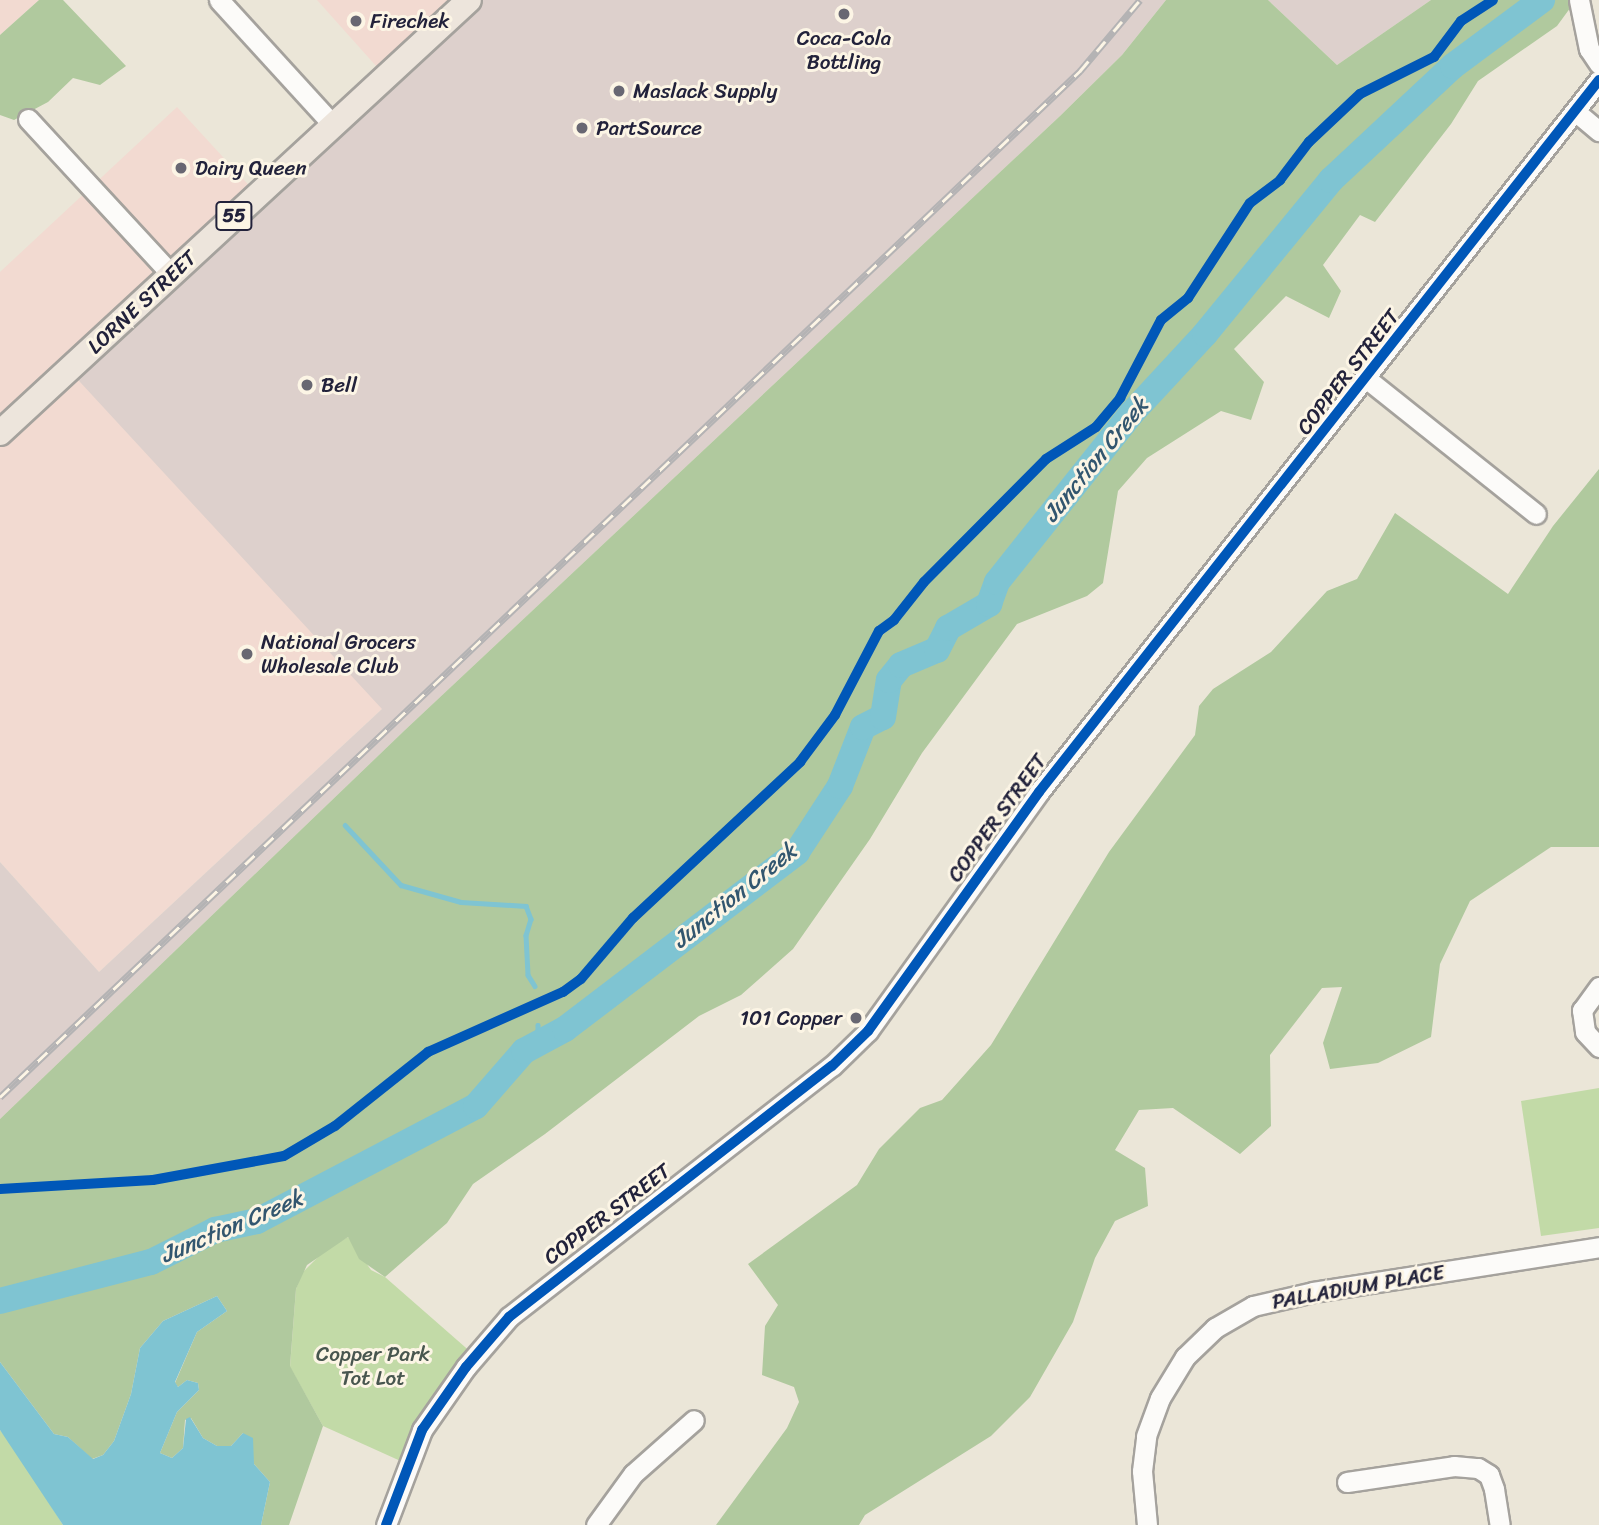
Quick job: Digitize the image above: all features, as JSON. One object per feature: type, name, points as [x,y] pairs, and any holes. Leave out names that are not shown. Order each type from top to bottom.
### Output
[{"type":"main road","name":"LORNE STREET","points":[[2,428],[470,0]]},
{"type":"street","points":[[219,0],[333,125]]},
{"type":"street","points":[[1579,0],[1589,49],[1599,64]]},
{"type":"street","name":"COPPER STREET","points":[[386,1525],[422,1430],[466,1367],[509,1317],[861,1039],[1039,792],[1367,380],[1599,80]]},
{"type":"street","points":[[1576,112],[1599,131]]},
{"type":"street","points":[[28,120],[171,274]]},
{"type":"street","points":[[1367,380],[1536,514]]},
{"type":"street","points":[[1599,987],[1588,996],[1582,1018],[1585,1032],[1599,1047]]},
{"type":"street","name":"PALLADIUM PLACE","points":[[1147,1525],[1142,1471],[1146,1436],[1160,1398],[1185,1357],[1215,1328],[1253,1306],[1313,1292],[1599,1247]]},
{"type":"street","points":[[596,1525],[633,1474],[694,1420]]},
{"type":"street","points":[[1347,1482],[1454,1466],[1478,1468],[1489,1475],[1500,1525]]},
{"type":"shaded area","points":[[0,0],[39,0],[0,35]]},
{"type":"shaded area","points":[[317,0],[467,0],[385,76]]},
{"type":"shaded area","points":[[467,0],[1166,0],[1122,55],[1060,116],[405,730],[0,1119],[0,862],[99,972],[382,709],[68,369]]},
{"type":"shaded area","points":[[1268,0],[1431,0],[1337,65]]},
{"type":"shaded area","points":[[177,107],[257,194],[69,369],[383,708],[99,972],[0,862],[0,272]]},
{"type":"green space","points":[[39,0],[63,0],[126,66],[100,85],[73,78],[48,102],[14,120],[0,115],[0,35]]},
{"type":"green space","points":[[1166,0],[1268,0],[1337,65],[1431,0],[1576,0],[1557,26],[1478,81],[1451,124],[1375,222],[1360,215],[1323,265],[1341,291],[1329,318],[1286,296],[1234,349],[1264,382],[1251,420],[1221,411],[1147,458],[1118,491],[1103,583],[1087,596],[1017,624],[922,753],[870,839],[793,949],[741,995],[699,1016],[545,1134],[473,1184],[447,1223],[385,1277],[359,1259],[348,1237],[307,1265],[296,1289],[290,1366],[323,1426],[289,1525],[261,1525],[270,1482],[254,1464],[243,1433],[231,1446],[217,1446],[203,1438],[191,1418],[185,1420],[183,1448],[172,1458],[160,1453],[177,1412],[199,1390],[198,1383],[187,1380],[178,1387],[175,1383],[197,1332],[227,1311],[217,1296],[163,1321],[140,1348],[131,1394],[114,1441],[103,1455],[92,1459],[68,1437],[54,1434],[0,1362],[0,1119],[405,730],[1060,116],[1122,55]]},
{"type":"green space","points":[[1599,469],[1599,847],[1551,847],[1470,901],[1440,964],[1431,1037],[1378,1063],[1330,1069],[1323,1043],[1342,987],[1322,988],[1270,1055],[1271,1126],[1240,1154],[1173,1108],[1139,1110],[1115,1150],[1145,1168],[1148,1206],[1115,1221],[1095,1258],[1073,1322],[1030,1397],[991,1436],[865,1515],[859,1525],[716,1525],[787,1428],[799,1402],[794,1387],[762,1375],[765,1326],[778,1305],[748,1264],[857,1185],[879,1149],[920,1108],[942,1100],[991,1045],[1109,852],[1195,735],[1199,706],[1213,689],[1271,652],[1327,591],[1357,579],[1395,513],[1508,594],[1553,526]]},
{"type":"green space","points":[[1599,1088],[1599,1228],[1541,1236],[1521,1101]]},
{"type":"green space","name":"Copper Park Tot Lot","points":[[348,1237],[371,1270],[385,1277],[473,1354],[405,1463],[323,1426],[290,1367],[296,1289],[302,1273],[324,1251]]},
{"type":"green space","points":[[0,1430],[15,1448],[63,1525],[0,1525]]},
{"type":"water","points":[[217,1296],[227,1311],[197,1332],[175,1382],[178,1387],[187,1380],[198,1383],[199,1390],[177,1412],[160,1453],[172,1458],[183,1448],[186,1419],[190,1417],[203,1438],[217,1446],[231,1446],[243,1433],[253,1438],[254,1464],[270,1482],[261,1525],[63,1525],[0,1430],[0,1362],[54,1434],[68,1437],[93,1459],[103,1455],[114,1441],[131,1394],[140,1348],[163,1321]]},
{"type":"waterway","name":"Junction Creek","points":[[0,1301],[151,1262],[215,1230],[257,1221],[476,1106],[524,1051],[565,1029],[797,852],[840,786],[863,727],[883,717],[889,680],[901,665],[937,650],[948,628],[989,604],[997,582],[1131,414],[1205,334],[1331,180],[1453,66],[1542,0]]},
{"type":"waterway","points":[[345,825],[401,885],[461,902],[526,906],[531,919],[526,935],[528,975],[535,986]]},
{"type":"waterway","points":[[538,1025],[538,1040]]},
{"type":"railway","points":[[0,1097],[1080,71],[1140,0]]},
{"type":"cycle path","points":[[0,1189],[153,1180],[284,1156],[335,1126],[428,1052],[563,992],[581,979],[633,918],[800,762],[835,715],[879,631],[894,620],[924,582],[1046,459],[1096,427],[1120,398],[1161,320],[1188,298],[1250,203],[1280,180],[1309,142],[1360,94],[1434,57],[1461,21],[1493,0]]},
{"type":"cycle path","points":[[386,1525],[422,1430],[466,1367],[509,1317],[832,1066],[868,1031],[1039,792],[1599,80]]},
{"type":"place","name":"Coca-Cola Bottling","points":[[844,14]]},
{"type":"place","name":"Firechek","points":[[356,21]]},
{"type":"place","name":"Maslack Supply","points":[[619,91]]},
{"type":"place","name":"PartSource","points":[[582,128]]},
{"type":"place","name":"Dairy Queen","points":[[181,168]]},
{"type":"place","name":"Bell","points":[[307,385]]},
{"type":"place","name":"National Grocers Wholesale Club","points":[[247,654]]},
{"type":"place","name":"101 Copper","points":[[856,1018]]}]
